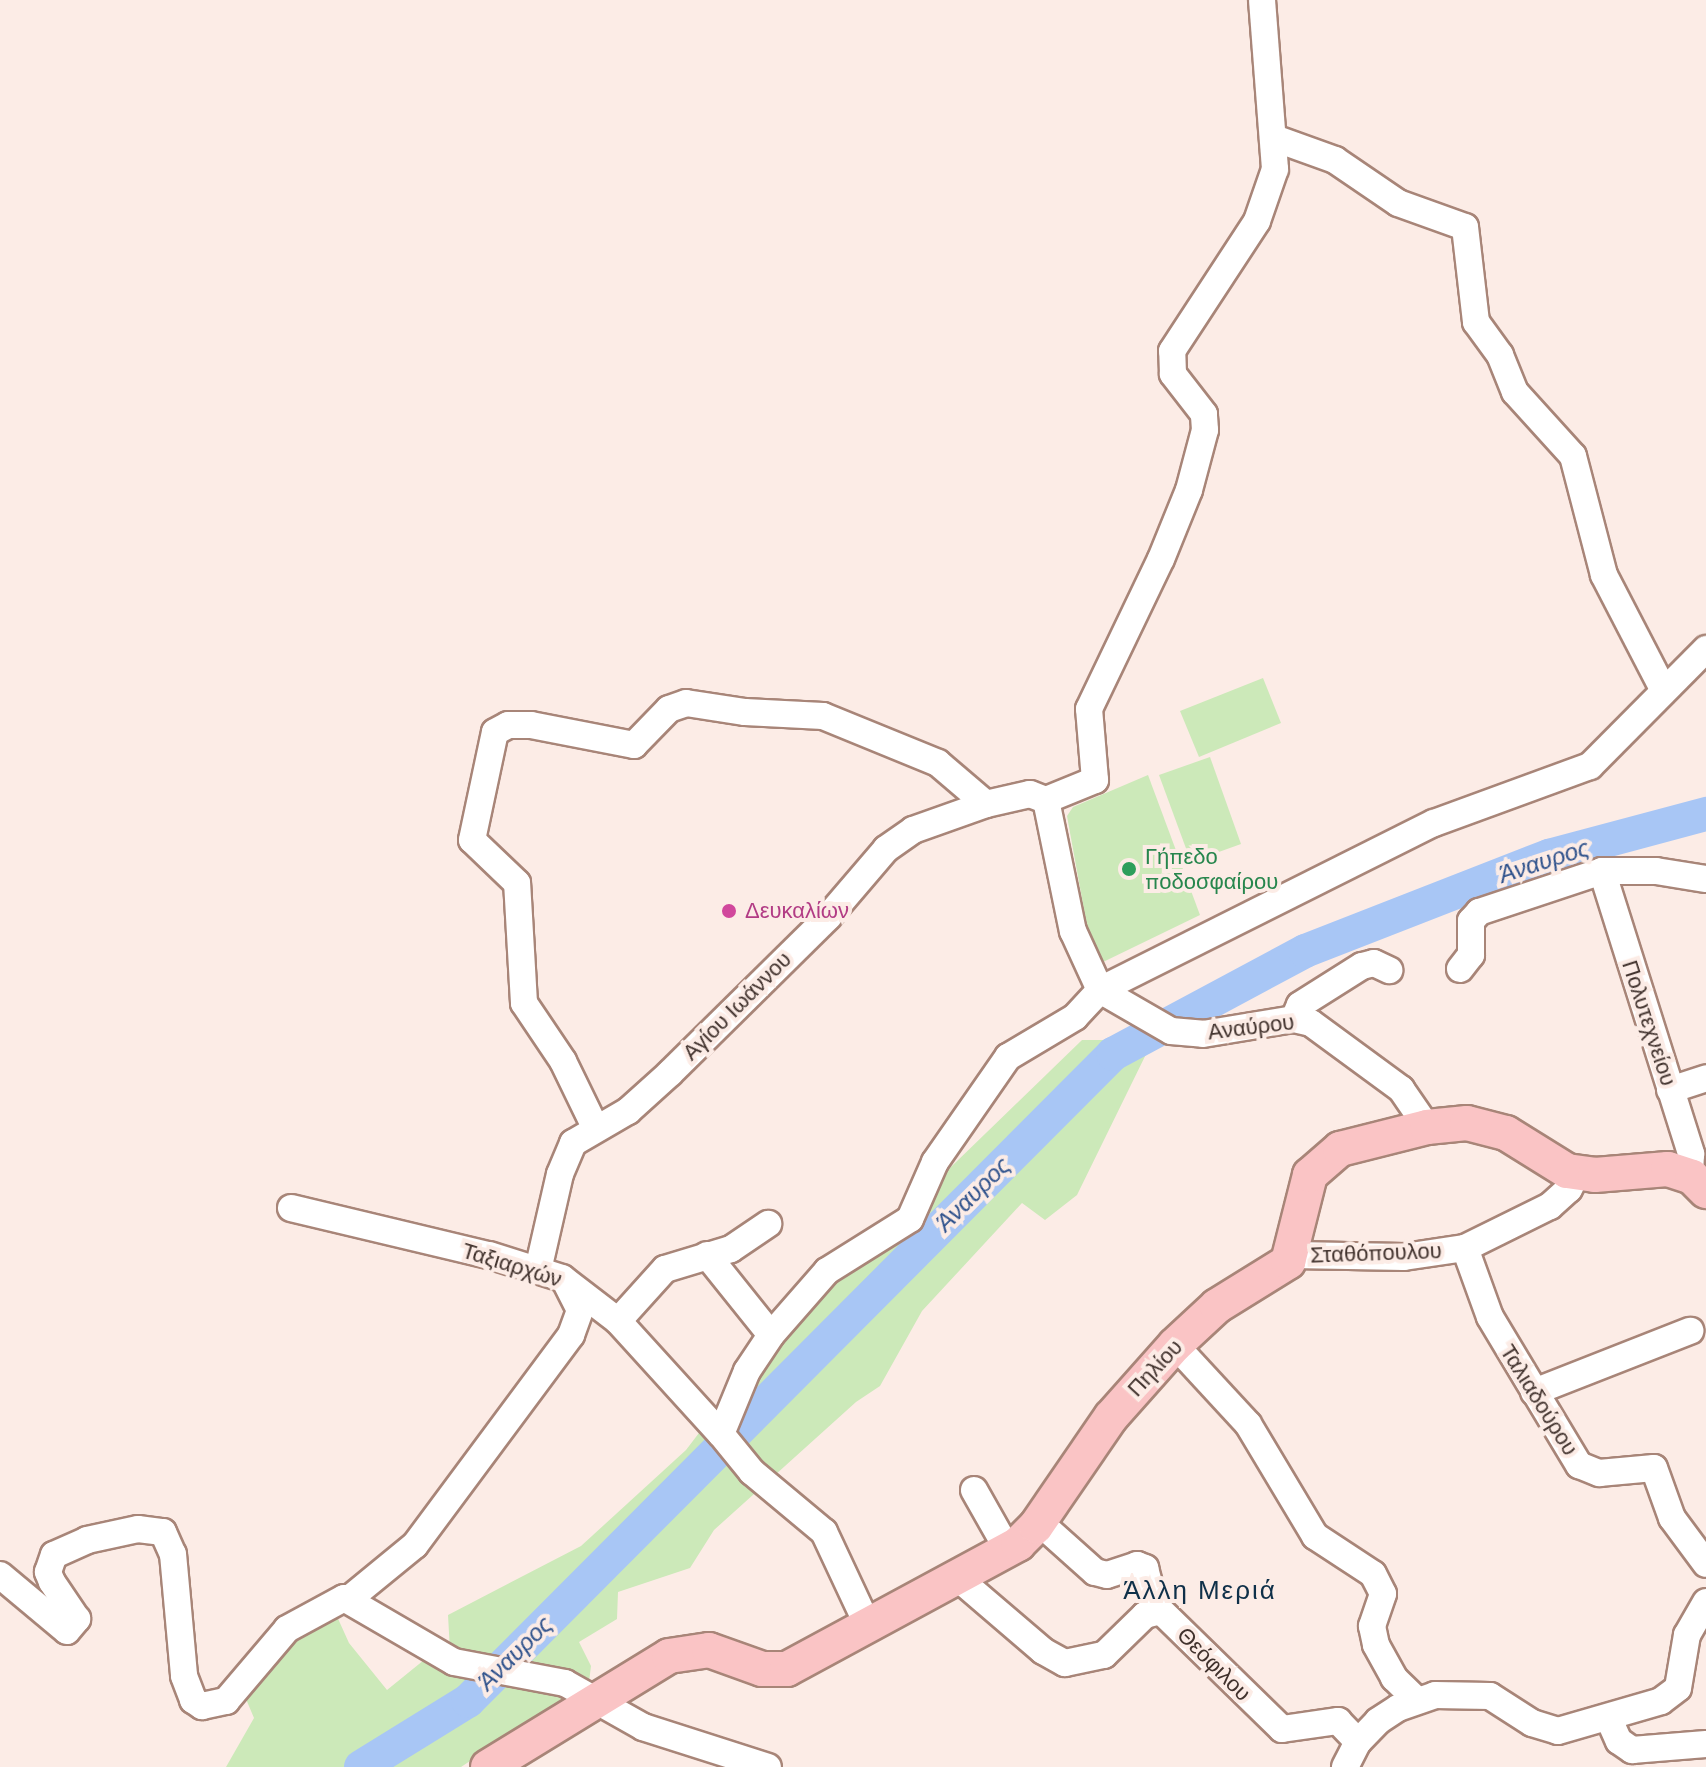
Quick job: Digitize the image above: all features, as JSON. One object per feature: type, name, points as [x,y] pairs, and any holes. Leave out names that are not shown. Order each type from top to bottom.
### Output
[{"type":"main road","points":[[1292,1255],[1305,1187],[1316,1166],[1340,1149],[1427,1127],[1467,1123],[1497,1129],[1577,1173],[1653,1169],[1698,1183]]},
{"type":"main road","name":"Πηλίου","points":[[488,1767],[597,1698],[675,1654],[709,1650],[782,1671],[869,1628],[1008,1550],[1039,1522],[1111,1417],[1175,1345],[1217,1306],[1277,1271],[1292,1255]]},
{"type":"street","points":[[1262,0],[1265,89],[1274,138],[1335,160],[1398,203],[1465,227],[1476,322],[1500,355],[1515,392],[1573,456],[1604,575],[1663,689]]},
{"type":"street","name":"Αγίου Ιωάννου","points":[[550,1274],[562,1165],[573,1143],[595,1127],[628,1111],[670,1073],[828,917],[896,840],[986,804],[1030,794],[1046,800],[1095,780],[1089,709],[1161,559],[1189,490],[1205,430],[1204,414],[1169,362],[1257,221],[1275,169],[1274,138]]},
{"type":"street","points":[[722,1436],[747,1371],[771,1335],[827,1271],[910,1219],[935,1162],[1008,1057],[1075,1017],[1100,990],[1434,823],[1590,766],[1706,649]]},
{"type":"street","points":[[595,1127],[563,1061],[524,1003],[517,883],[472,840],[495,732],[503,726],[531,725],[634,745],[669,709],[686,703],[745,712],[823,716],[938,763],[986,804]]},
{"type":"street","points":[[1046,800],[1073,931],[1100,990]]},
{"type":"street","points":[[1460,969],[1471,955],[1471,921],[1479,912],[1602,871],[1656,871],[1706,879]]},
{"type":"street","name":"Πολυτεχνείου","points":[[1602,871],[1698,1183]]},
{"type":"street","points":[[1294,1019],[1300,1005],[1353,971],[1374,963],[1389,970]]},
{"type":"street","name":"Αναύρου","points":[[1100,990],[1171,1031],[1203,1034],[1294,1019],[1311,1023],[1401,1089],[1427,1127]]},
{"type":"street","points":[[1670,1090],[1706,1078]]},
{"type":"street","name":"Σταθόπουλου","points":[[1292,1255],[1404,1257],[1465,1248],[1550,1206],[1569,1189],[1577,1173]]},
{"type":"street","name":"Ταξιαρχών","points":[[291,1208],[550,1274],[618,1321],[752,1472],[824,1532],[869,1628]]},
{"type":"street","points":[[618,1321],[665,1269],[735,1247],[768,1224]]},
{"type":"street","name":"Ταλιαδούρου","points":[[1465,1248],[1480,1298],[1534,1392],[1588,1471],[1654,1468],[1672,1518],[1706,1564]]},
{"type":"street","points":[[707,1255],[771,1335]]},
{"type":"street","points":[[0,1575],[67,1631],[77,1619],[48,1572],[54,1555],[87,1540],[138,1529],[163,1532],[173,1554],[184,1676],[193,1700],[202,1706],[226,1701],[295,1623],[333,1601],[349,1599],[415,1545],[571,1335],[579,1304],[550,1274]]},
{"type":"street","points":[[1534,1392],[1690,1331]]},
{"type":"street","points":[[1175,1345],[1248,1424],[1315,1536],[1373,1574],[1383,1594],[1372,1626],[1376,1645],[1394,1678],[1417,1700]]},
{"type":"street","points":[[974,1490],[1008,1550]]},
{"type":"street","points":[[1039,1522],[1099,1574],[1137,1565],[1145,1568],[1156,1610]]},
{"type":"street","name":"Θεόφιλου","points":[[959,1579],[1043,1651],[1065,1663],[1104,1655],[1156,1610],[1282,1729],[1334,1720],[1347,1726],[1358,1742]]},
{"type":"street","points":[[349,1599],[435,1651],[474,1669],[548,1678],[597,1698],[643,1727],[768,1767]]},
{"type":"street","points":[[1345,1767],[1358,1742],[1387,1715],[1417,1700],[1451,1693],[1483,1694],[1538,1726],[1558,1731],[1609,1719],[1675,1692],[1689,1630],[1706,1602]]},
{"type":"street","points":[[1609,1719],[1622,1745],[1632,1750],[1706,1744]]},
{"type":"green space","points":[[1263,678],[1281,723],[1199,757],[1180,711]]},
{"type":"green space","points":[[1210,757],[1241,844],[1191,862],[1159,775]]},
{"type":"green space","name":"Γήπεδο ποδοσφαίρου","points":[[1148,775],[1200,915],[1101,963],[1093,959],[1067,816],[1073,807]]},
{"type":"green space","points":[[1082,1040],[1153,1040],[1077,1195],[1045,1220],[1022,1203],[922,1311],[880,1386],[856,1402],[714,1530],[690,1568],[618,1592],[617,1619],[579,1642],[591,1666],[589,1682],[461,1767],[226,1767],[254,1718],[243,1692],[273,1655],[335,1612],[349,1643],[387,1690],[424,1660],[439,1662],[450,1651],[448,1615],[581,1546],[686,1450],[763,1349]]},
{"type":"waterway","name":"Άναυρος","points":[[361,1767],[468,1701],[1113,1054],[1305,951],[1549,856],[1706,814]]},
{"type":"place","name":"Γήπεδο ποδοσφαίρου","points":[[1129,869]]},
{"type":"place","name":"Δευκαλίων","points":[[729,911]]},
{"type":"district","name":"Άλλη Μεριά","points":[[1200,1591]]}]
